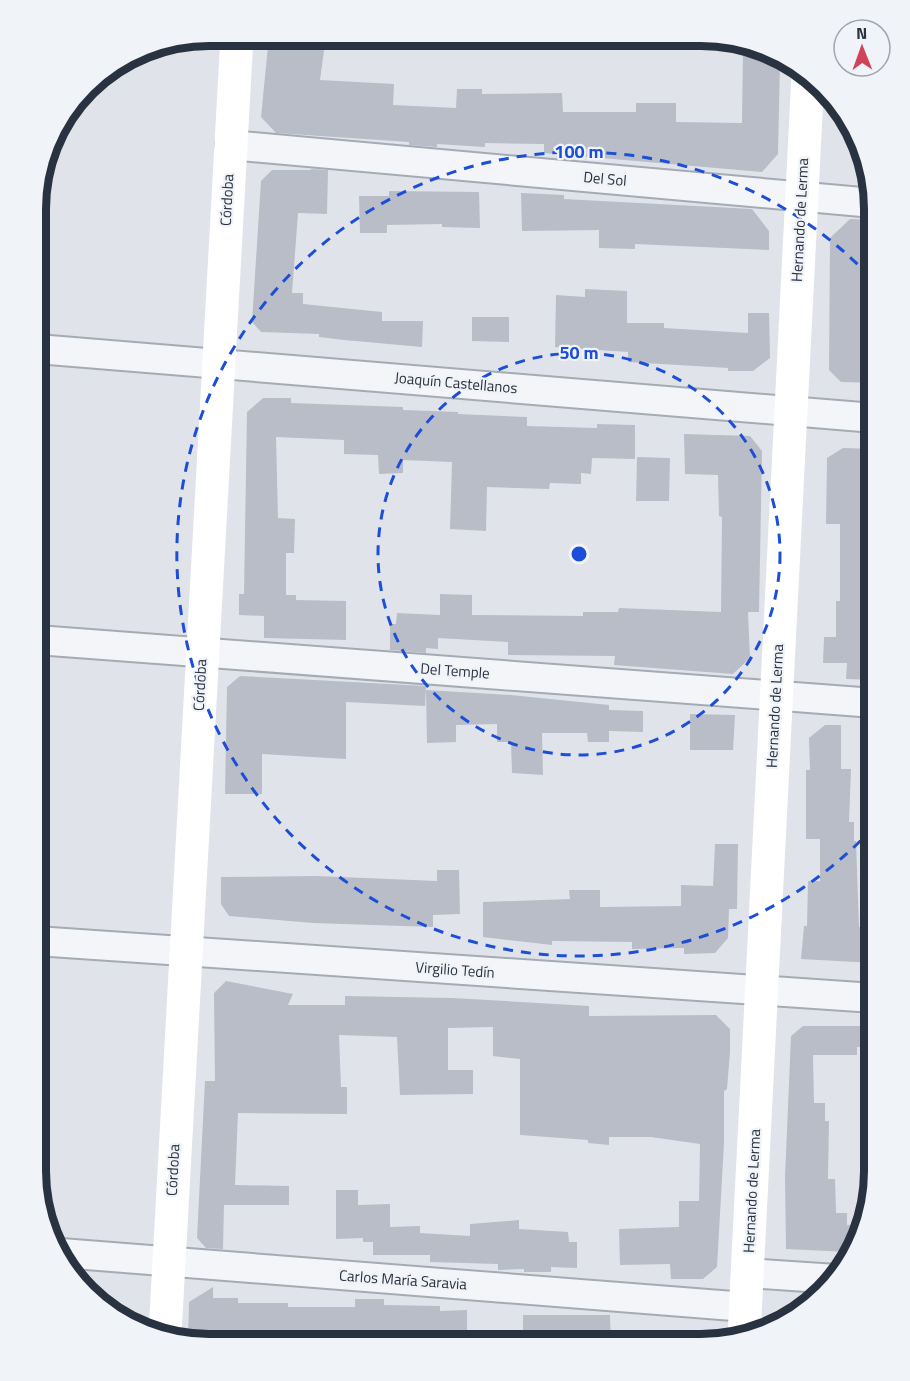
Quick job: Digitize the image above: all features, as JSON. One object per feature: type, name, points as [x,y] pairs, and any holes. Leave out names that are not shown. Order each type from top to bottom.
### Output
[{"type":"main road","name":"Córdoba","points":[[165,1328],[184,952],[236,47]]},
{"type":"main road","name":"Hernando de Lerma","points":[[745,1322],[789,411],[807,86]]},
{"type":"street","name":"Del Sol","points":[[230,145],[863,202]]},
{"type":"street","name":"Joaquín Castellanos","points":[[46,350],[864,417]]},
{"type":"street","name":"Del Temple","points":[[46,641],[863,702]]},
{"type":"street","name":"Virgilio Tedín","points":[[46,942],[863,997]]},
{"type":"street","name":"Carlos María Saravia","points":[[68,1254],[169,1261],[745,1322]]},
{"type":"street","points":[[748,1273],[824,1278]]},
{"type":"building","points":[[268,47],[325,47],[320,80],[394,84],[393,105],[456,108],[457,89],[482,89],[482,94],[562,93],[563,112],[636,112],[636,103],[676,103],[676,122],[742,123],[743,52],[780,67],[778,154],[762,172],[544,153],[544,144],[485,143],[485,147],[437,144],[437,147],[409,145],[409,142],[276,133],[261,117]]},
{"type":"building","points":[[310,169],[328,170],[327,214],[298,213],[292,293],[303,293],[303,304],[382,312],[382,321],[423,321],[422,347],[319,337],[319,334],[261,332],[252,322],[261,181],[272,170],[312,170]]},
{"type":"building","points":[[389,191],[479,192],[480,228],[442,227],[442,224],[387,225],[387,233],[360,233],[359,196],[389,196]]},
{"type":"building","points":[[521,193],[564,195],[564,199],[752,209],[769,231],[769,250],[635,244],[635,249],[599,248],[599,230],[522,231]]},
{"type":"building","points":[[850,219],[864,220],[864,383],[841,382],[829,370],[830,238]]},
{"type":"building","points":[[585,289],[627,291],[627,323],[664,323],[664,328],[748,333],[748,313],[769,313],[770,358],[753,371],[728,371],[728,368],[628,362],[628,352],[555,347],[556,295],[585,297]]},
{"type":"building","points":[[472,317],[509,317],[509,342],[472,341]]},
{"type":"building","points":[[263,398],[291,398],[291,403],[403,407],[403,410],[527,417],[527,426],[597,428],[597,424],[635,425],[635,459],[592,458],[591,474],[581,473],[581,484],[550,483],[549,489],[487,487],[486,531],[450,529],[452,462],[403,460],[403,473],[379,474],[378,455],[344,454],[344,440],[276,437],[278,518],[295,519],[294,553],[286,553],[286,595],[296,595],[296,600],[346,601],[346,640],[264,638],[264,616],[239,615],[239,594],[244,594],[247,412]]},
{"type":"building","points":[[684,434],[750,436],[762,451],[759,612],[748,612],[750,658],[733,674],[614,665],[615,656],[508,655],[508,642],[438,638],[438,649],[426,648],[426,653],[390,650],[390,624],[396,624],[397,613],[440,615],[440,594],[472,595],[472,615],[583,616],[583,612],[618,612],[619,608],[721,612],[722,517],[719,516],[718,475],[685,474]]},
{"type":"building","points":[[843,448],[864,449],[864,680],[846,679],[847,663],[823,663],[824,637],[836,637],[836,601],[840,601],[840,524],[826,524],[827,458]]},
{"type":"building","points":[[637,457],[670,458],[669,501],[636,501]]},
{"type":"building","points":[[240,676],[426,686],[425,706],[346,702],[346,759],[262,754],[262,794],[225,794],[227,687]]},
{"type":"building","points":[[426,690],[511,695],[609,705],[609,710],[643,711],[643,732],[609,731],[609,742],[588,742],[587,733],[542,733],[543,775],[512,773],[511,742],[497,742],[497,724],[456,725],[456,742],[427,743]]},
{"type":"building","points":[[690,714],[735,715],[733,750],[690,750]]},
{"type":"building","points":[[825,725],[841,725],[841,769],[851,769],[849,822],[854,822],[854,841],[856,841],[859,927],[863,928],[863,962],[801,959],[804,926],[807,926],[808,881],[820,881],[820,839],[806,839],[806,770],[810,770],[809,738]]},
{"type":"building","points":[[715,844],[738,844],[737,909],[729,909],[728,938],[715,953],[684,954],[684,948],[632,949],[632,942],[552,941],[552,945],[483,937],[483,902],[570,899],[569,890],[600,890],[600,907],[681,906],[681,885],[713,886]]},
{"type":"building","points":[[437,870],[459,870],[460,914],[433,915],[433,927],[313,923],[229,916],[221,904],[221,877],[316,876],[437,881]]},
{"type":"building","points":[[226,981],[293,994],[288,1005],[345,1005],[345,996],[453,998],[589,1006],[589,1016],[716,1015],[730,1029],[727,1089],[724,1091],[724,1143],[717,1267],[703,1279],[671,1279],[670,1264],[620,1265],[619,1229],[679,1227],[679,1201],[699,1201],[700,1144],[651,1137],[609,1137],[609,1145],[588,1143],[588,1140],[520,1135],[520,1059],[493,1056],[493,1027],[448,1028],[448,1070],[473,1070],[473,1094],[400,1095],[397,1037],[339,1035],[341,1087],[347,1087],[347,1114],[238,1113],[235,1185],[289,1186],[289,1205],[224,1205],[223,1249],[206,1248],[197,1238],[205,1081],[215,1081],[214,993]]},
{"type":"building","points":[[803,1026],[863,1026],[863,1047],[857,1047],[857,1055],[813,1055],[814,1103],[825,1103],[825,1121],[829,1121],[828,1179],[835,1179],[836,1213],[847,1213],[847,1225],[854,1225],[843,1252],[786,1249],[785,1177],[791,1036]]},
{"type":"building","points":[[336,1190],[358,1190],[358,1205],[390,1204],[390,1227],[420,1226],[420,1233],[470,1236],[470,1224],[519,1220],[519,1229],[568,1232],[569,1242],[577,1242],[577,1268],[551,1267],[551,1272],[524,1272],[524,1269],[498,1270],[498,1264],[430,1262],[430,1255],[373,1255],[373,1242],[363,1242],[363,1238],[336,1239]]},
{"type":"building","points":[[213,1287],[213,1298],[238,1298],[238,1303],[288,1303],[288,1307],[355,1307],[355,1299],[384,1299],[384,1305],[440,1306],[440,1311],[467,1310],[467,1333],[189,1333],[189,1302]]},
{"type":"building","points":[[523,1315],[610,1315],[611,1334],[523,1334]]}]
